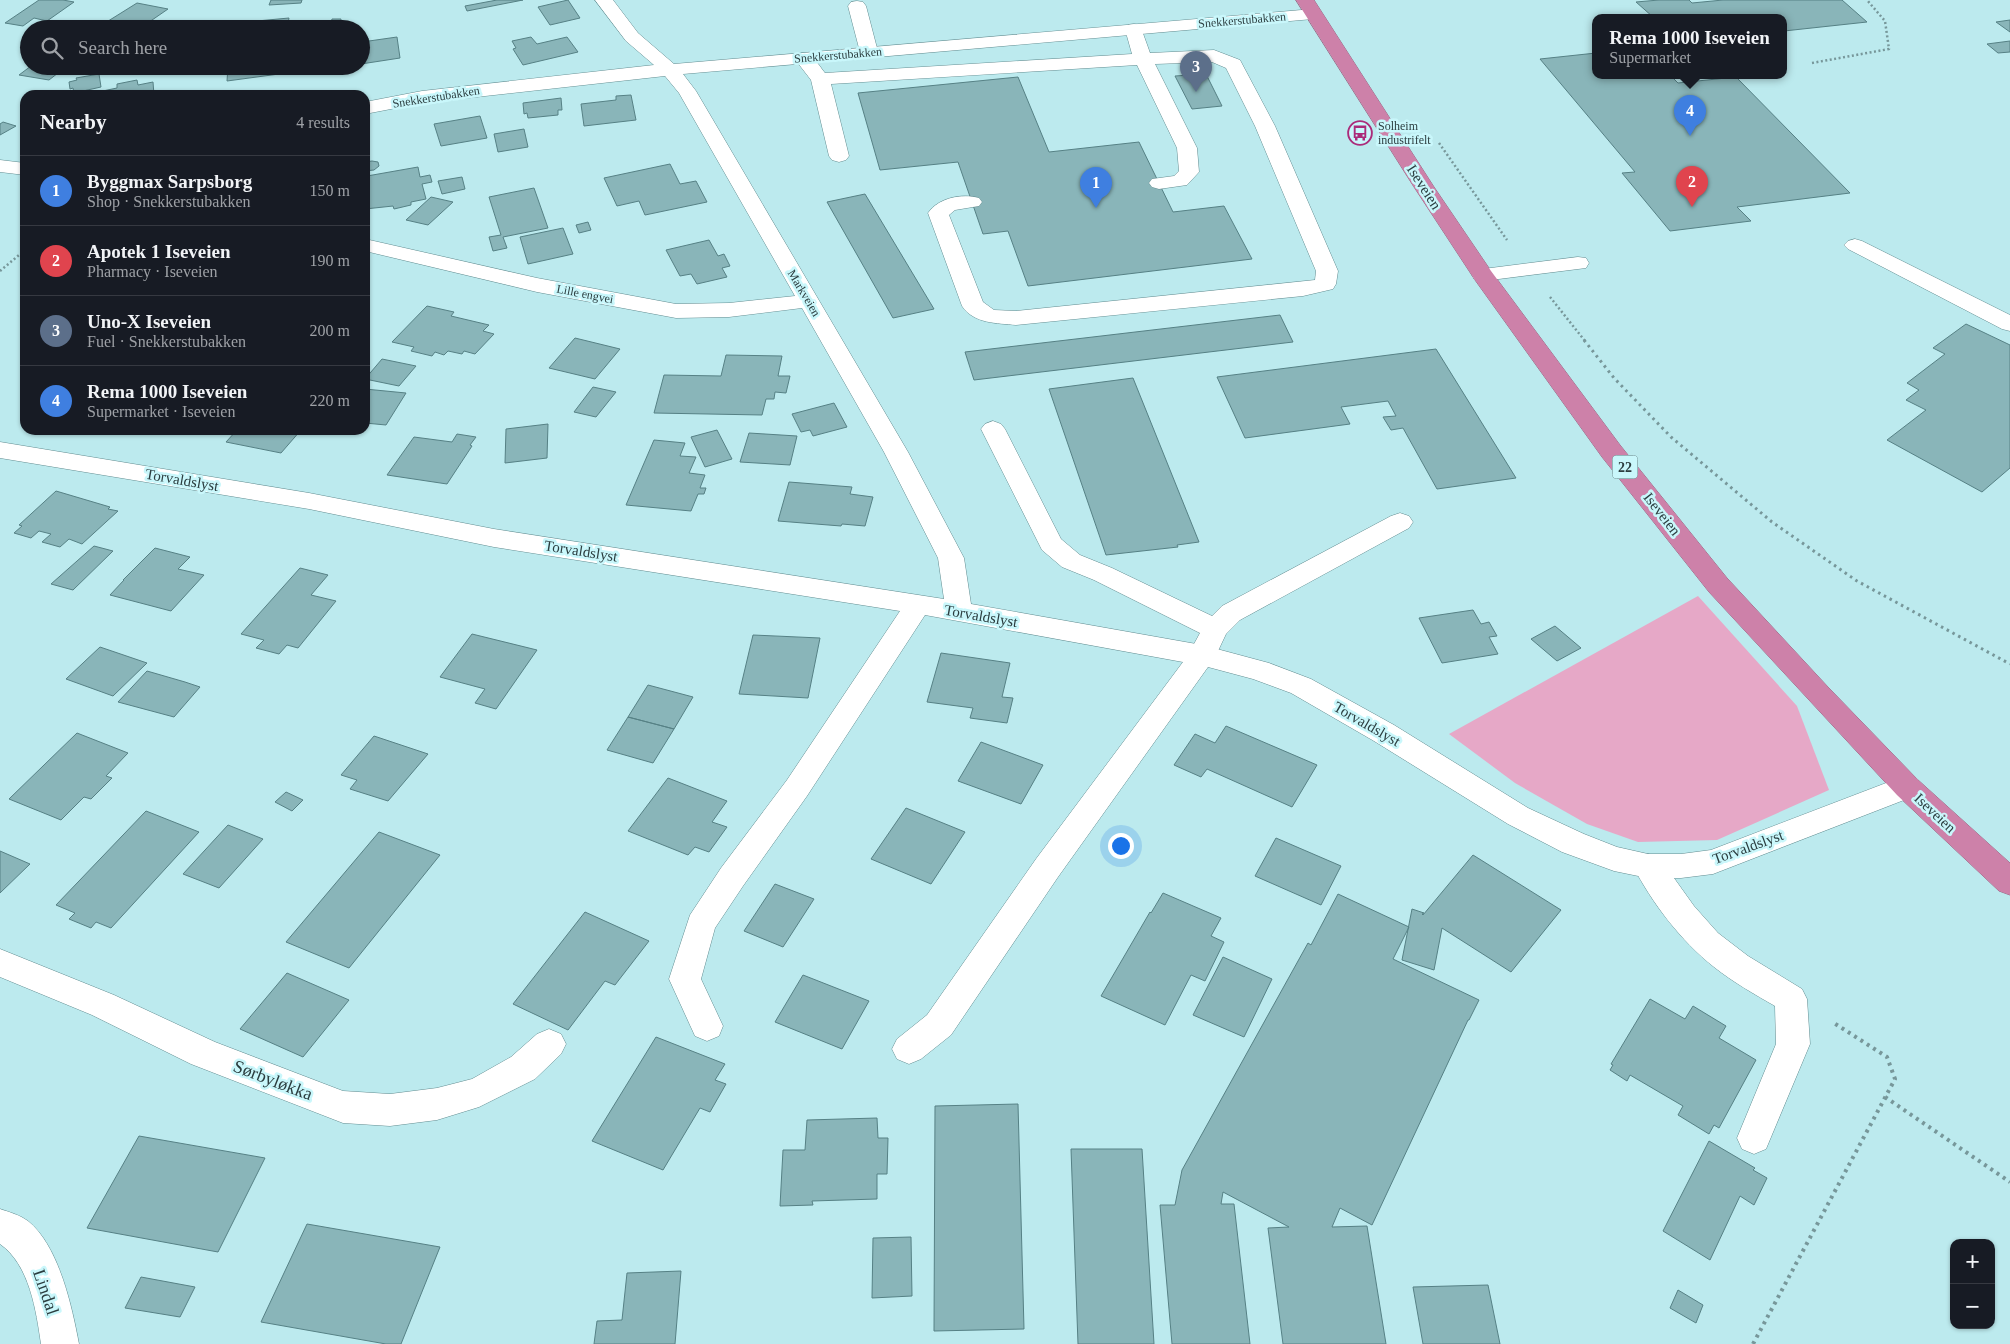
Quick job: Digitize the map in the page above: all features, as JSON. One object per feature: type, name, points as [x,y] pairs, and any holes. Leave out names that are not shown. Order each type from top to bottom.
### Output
[{"type":"highway","name":"Iseveien","points":[[1309,7],[1424,187],[1483,275],[1611,451],[1718,585],[1907,787],[2010,882]]},
{"type":"street","name":"Markveien","points":[[604,0],[632,37],[670,70],[687,91],[809,301],[896,452],[951,558],[959,612]]},
{"type":"street","points":[[857,6],[868,52]]},
{"type":"street","name":"Snekkerstubakken","points":[[370,107],[490,88],[670,70],[1134,29],[1309,7]]},
{"type":"street","points":[[1134,29],[1143,59],[1188,148],[1189,172],[1180,181],[1159,183]]},
{"type":"street","points":[[820,79],[1214,56],[1233,64],[1265,126],[1327,271],[1325,284],[1303,289],[1016,318],[989,316],[973,306],[938,212],[949,205],[972,202]]},
{"type":"street","points":[[803,58],[820,79],[839,156]]},
{"type":"street","points":[[0,166],[20,168]]},
{"type":"street","points":[[1855,245],[2010,324]]},
{"type":"street","name":"Lille engvei","points":[[370,246],[537,285],[676,311],[729,310],[809,301]]},
{"type":"street","points":[[1483,275],[1578,263]]},
{"type":"street","points":[[993,429],[1051,544],[1071,561],[1103,574],[1215,629]]},
{"type":"street","name":"Torvaldslyst","points":[[0,450],[283,497],[494,538],[918,604],[1202,655],[1259,670],[1301,686],[1384,733],[1518,816],[1573,843],[1614,859],[1648,866],[1681,866],[1712,862],[1907,787]]},
{"type":"street","points":[[909,1049],[939,1025],[1047,868],[1163,711],[1202,655],[1215,629],[1231,613],[1400,522]]},
{"type":"street","points":[[707,1026],[685,979],[701,924],[732,877],[797,788],[918,604]]},
{"type":"street","points":[[1648,866],[1680,913],[1708,943],[1741,969],[1791,999],[1793,1044],[1754,1138]]},
{"type":"street","name":"Sørbyløkka","points":[[0,963],[103,1005],[203,1053],[344,1107],[390,1110],[437,1104],[479,1092],[523,1068],[549,1044]]},
{"type":"street","name":"Lindal","points":[[0,1226],[17,1235],[40,1267],[57,1322],[60,1344]]},
{"type":"path","points":[[1812,63],[1889,48],[1885,22],[1867,0]]},
{"type":"path","points":[[1439,143],[1528,270],[1614,378],[1671,437],[1772,522],[1857,581],[2010,664]]},
{"type":"path","points":[[0,271],[20,254]]},
{"type":"path","points":[[1753,1344],[1895,1079],[1887,1057],[1857,1036],[1791,999]]},
{"type":"path","points":[[1885,1097],[2010,1182]]},
{"type":"shaded area","points":[[1698,596],[1797,706],[1829,790],[1717,840],[1638,842],[1587,824],[1515,783],[1449,734]]},
{"type":"building","points":[[39,0],[74,2],[48,20],[34,18],[31,20],[20,20],[20,26],[5,23]]},
{"type":"building","points":[[271,0],[302,0],[301,3],[269,5]]},
{"type":"building","points":[[497,0],[523,0],[467,11],[465,6]]},
{"type":"building","points":[[568,0],[580,18],[550,25],[538,7]]},
{"type":"building","points":[[1659,0],[1689,0],[1692,3],[1723,0],[1842,0],[1867,22],[1787,31],[1787,14],[1650,14],[1636,2]]},
{"type":"building","points":[[137,3],[168,9],[152,20],[110,20]]},
{"type":"building","points":[[289,18],[289,20],[268,20]]},
{"type":"building","points":[[2010,20],[2010,32],[1996,22]]},
{"type":"building","points":[[397,37],[400,58],[370,63],[370,41]]},
{"type":"building","points":[[531,37],[537,44],[567,37],[578,52],[523,65],[513,49],[516,48],[512,41]]},
{"type":"building","points":[[2010,41],[2010,52],[1998,53],[1987,44]]},
{"type":"building","points":[[1592,53],[1592,79],[1674,79],[1678,83],[1738,79],[1850,193],[1737,207],[1751,221],[1670,231],[1622,173],[1635,172],[1540,59]]},
{"type":"building","points":[[20,74],[55,75],[49,80]]},
{"type":"building","points":[[1206,74],[1222,106],[1192,109],[1175,76]]},
{"type":"building","points":[[99,75],[101,87],[88,90],[70,89],[69,82],[77,80],[76,78]]},
{"type":"building","points":[[227,75],[272,75],[227,81]]},
{"type":"building","points":[[1018,77],[1049,152],[1139,142],[1173,212],[1224,206],[1252,259],[1028,286],[1008,231],[983,234],[958,162],[880,170],[858,93]]},
{"type":"building","points":[[137,80],[138,85],[153,82],[154,90],[108,90],[117,88],[117,84]]},
{"type":"building","points":[[631,95],[636,120],[584,126],[581,104],[616,100],[616,96]]},
{"type":"building","points":[[561,98],[562,110],[558,110],[558,115],[528,118],[527,113],[524,114],[523,103]]},
{"type":"building","points":[[480,116],[487,138],[441,146],[434,124]]},
{"type":"building","points":[[3,122],[16,126],[0,135],[0,124]]},
{"type":"building","points":[[524,129],[528,147],[498,152],[494,134]]},
{"type":"building","points":[[370,161],[378,162],[379,166],[370,170]]},
{"type":"building","points":[[670,164],[680,184],[696,181],[707,202],[645,215],[639,201],[617,206],[604,178]]},
{"type":"building","points":[[418,167],[420,177],[430,175],[432,182],[422,184],[426,199],[411,202],[411,205],[394,209],[393,206],[370,208],[370,175]]},
{"type":"building","points":[[462,177],[465,189],[442,194],[438,181]]},
{"type":"building","points":[[534,188],[548,228],[503,237],[507,248],[493,251],[489,237],[501,235],[489,197]]},
{"type":"building","points":[[865,194],[934,309],[893,318],[827,202]]},
{"type":"building","points":[[431,197],[453,202],[428,225],[406,220]]},
{"type":"building","points":[[588,222],[591,230],[579,233],[576,225]]},
{"type":"building","points":[[563,228],[573,254],[528,264],[520,237]]},
{"type":"building","points":[[709,240],[718,256],[724,254],[730,266],[722,268],[727,277],[697,284],[691,274],[680,276],[666,250]]},
{"type":"building","points":[[427,306],[454,312],[451,316],[489,325],[483,331],[494,334],[475,354],[464,351],[462,354],[448,351],[444,355],[435,352],[432,356],[411,351],[414,347],[392,342]]},
{"type":"building","points":[[1280,315],[1293,342],[974,380],[965,352]]},
{"type":"building","points":[[1966,324],[2010,345],[2010,468],[1982,492],[1887,440],[1926,410],[1906,400],[1919,390],[1907,383],[1945,354],[1933,348]]},
{"type":"building","points":[[575,338],[620,349],[595,379],[549,368]]},
{"type":"building","points":[[1436,349],[1516,478],[1437,489],[1403,428],[1391,430],[1383,417],[1396,416],[1388,401],[1341,407],[1350,424],[1245,438],[1217,377]]},
{"type":"building","points":[[726,355],[782,356],[778,376],[790,376],[786,393],[775,392],[774,399],[766,399],[762,415],[654,413],[664,375],[721,376]]},
{"type":"building","points":[[382,359],[416,366],[399,386],[370,380],[370,373]]},
{"type":"building","points":[[1133,378],[1199,542],[1177,545],[1178,547],[1106,555],[1049,389]]},
{"type":"building","points":[[593,387],[616,392],[596,417],[574,412]]},
{"type":"building","points":[[370,389],[406,393],[386,425],[370,423]]},
{"type":"building","points":[[834,403],[847,427],[813,436],[810,430],[801,432],[792,414]]},
{"type":"building","points":[[548,424],[547,458],[505,463],[506,429]]},
{"type":"building","points":[[717,430],[732,459],[705,467],[691,437]]},
{"type":"building","points":[[749,433],[797,436],[790,465],[740,462]]},
{"type":"building","points":[[457,434],[476,437],[447,484],[387,475],[414,437],[452,442]]},
{"type":"building","points":[[232,435],[297,435],[281,453],[226,442]]},
{"type":"building","points":[[654,440],[685,443],[680,456],[696,457],[689,473],[705,475],[700,488],[706,488],[704,494],[698,494],[691,511],[626,505]]},
{"type":"building","points":[[789,482],[852,487],[850,494],[873,497],[865,526],[778,521]]},
{"type":"building","points":[[56,491],[118,511],[82,544],[69,539],[60,547],[42,542],[51,534],[39,531],[31,538],[14,533],[22,526],[19,525]]},
{"type":"building","points":[[94,546],[113,551],[73,590],[51,584]]},
{"type":"building","points":[[155,548],[190,557],[178,569],[204,575],[171,611],[110,595],[123,580]]},
{"type":"building","points":[[300,568],[328,575],[311,595],[336,601],[298,648],[287,645],[279,654],[256,648],[264,640],[241,634]]},
{"type":"building","points":[[1473,610],[1481,624],[1489,622],[1497,636],[1489,637],[1498,654],[1442,663],[1419,618]]},
{"type":"building","points":[[1555,626],[1581,648],[1557,661],[1531,639]]},
{"type":"building","points":[[472,634],[537,650],[496,709],[475,703],[485,689],[440,677]]},
{"type":"building","points":[[753,635],[820,638],[808,698],[739,694]]},
{"type":"building","points":[[100,647],[147,663],[113,696],[66,679]]},
{"type":"building","points":[[941,653],[1010,663],[1002,697],[1013,698],[1007,723],[970,718],[973,708],[927,702]]},
{"type":"building","points":[[147,671],[200,687],[174,717],[118,702]]},
{"type":"building","points":[[648,685],[693,697],[674,729],[628,717]]},
{"type":"building","points":[[628,717],[674,729],[653,763],[607,750]]},
{"type":"building","points":[[1226,726],[1317,765],[1292,807],[1207,769],[1201,777],[1174,765],[1195,734],[1215,743]]},
{"type":"building","points":[[77,733],[128,753],[106,776],[112,778],[91,799],[84,797],[61,820],[9,799]]},
{"type":"building","points":[[374,736],[428,754],[388,801],[350,789],[357,780],[341,775]]},
{"type":"building","points":[[981,742],[1043,765],[1021,804],[958,781]]},
{"type":"building","points":[[668,778],[727,801],[712,822],[727,827],[709,852],[695,847],[688,855],[628,831]]},
{"type":"building","points":[[286,792],[303,800],[292,811],[275,802]]},
{"type":"building","points":[[906,808],[965,832],[931,884],[871,859]]},
{"type":"building","points":[[146,811],[199,832],[111,928],[96,922],[91,928],[69,919],[75,913],[56,905]]},
{"type":"building","points":[[228,825],[263,839],[219,888],[183,874]]},
{"type":"building","points":[[379,832],[440,855],[349,968],[286,942]]},
{"type":"building","points":[[1276,838],[1341,866],[1321,905],[1255,876]]},
{"type":"building","points":[[0,851],[30,864],[0,893]]},
{"type":"building","points":[[1473,855],[1561,910],[1511,972],[1442,928],[1434,970],[1402,960],[1412,909],[1424,913],[1423,915]]},
{"type":"building","points":[[775,884],[814,899],[783,947],[744,931]]},
{"type":"building","points":[[1163,893],[1221,918],[1211,936],[1224,942],[1205,981],[1191,975],[1165,1025],[1101,996]]},
{"type":"building","points":[[1338,894],[1409,927],[1393,959],[1479,1000],[1372,1225],[1340,1208],[1332,1227],[1367,1226],[1386,1344],[1283,1344],[1268,1228],[1289,1227],[1223,1192],[1221,1204],[1234,1204],[1250,1344],[1172,1344],[1160,1205],[1175,1205],[1182,1170],[1308,943],[1311,945]]},
{"type":"building","points":[[585,912],[649,941],[615,985],[605,981],[568,1030],[513,1004]]},
{"type":"building","points":[[1223,957],[1272,979],[1244,1037],[1193,1015]]},
{"type":"building","points":[[287,973],[349,1000],[303,1057],[240,1029]]},
{"type":"building","points":[[803,975],[869,1001],[842,1049],[775,1022]]},
{"type":"building","points":[[1650,999],[1685,1019],[1693,1006],[1726,1026],[1719,1038],[1756,1060],[1719,1128],[1714,1125],[1709,1134],[1678,1115],[1683,1106],[1630,1075],[1627,1081],[1610,1070],[1613,1065],[1611,1064]]},
{"type":"building","points":[[656,1037],[725,1064],[715,1080],[726,1084],[710,1112],[700,1108],[663,1170],[592,1141]]},
{"type":"building","points":[[1018,1104],[1024,1329],[934,1331],[935,1106]]},
{"type":"building","points":[[877,1118],[878,1138],[888,1138],[887,1174],[877,1174],[877,1199],[812,1201],[813,1205],[780,1206],[783,1150],[805,1150],[807,1120]]},
{"type":"building","points":[[139,1136],[265,1158],[218,1252],[87,1228]]},
{"type":"building","points":[[1709,1141],[1755,1168],[1753,1170],[1767,1178],[1754,1205],[1740,1196],[1710,1260],[1663,1231]]},
{"type":"building","points":[[1071,1149],[1142,1149],[1154,1344],[1078,1344]]},
{"type":"building","points":[[307,1224],[440,1247],[401,1344],[386,1344],[261,1322]]},
{"type":"building","points":[[911,1237],[912,1296],[872,1298],[873,1238]]},
{"type":"building","points":[[681,1271],[675,1344],[594,1344],[597,1321],[622,1320],[627,1273]]},
{"type":"building","points":[[141,1277],[195,1287],[180,1317],[125,1308]]},
{"type":"building","points":[[1488,1285],[1500,1344],[1423,1344],[1413,1287]]},
{"type":"building","points":[[1678,1290],[1703,1305],[1696,1323],[1670,1308]]},
{"type":"place","name":"Uno-X Iseveien","points":[[1196,92]]},
{"type":"place","name":"Solheim industrifelt","points":[[1360,133]]},
{"type":"place","name":"Rema 1000 Iseveien","points":[[1690,136]]},
{"type":"place","name":"Apotek 1 Iseveien","points":[[1692,207]]},
{"type":"place","name":"Byggmax Sarpsborg","points":[[1096,208]]}]
